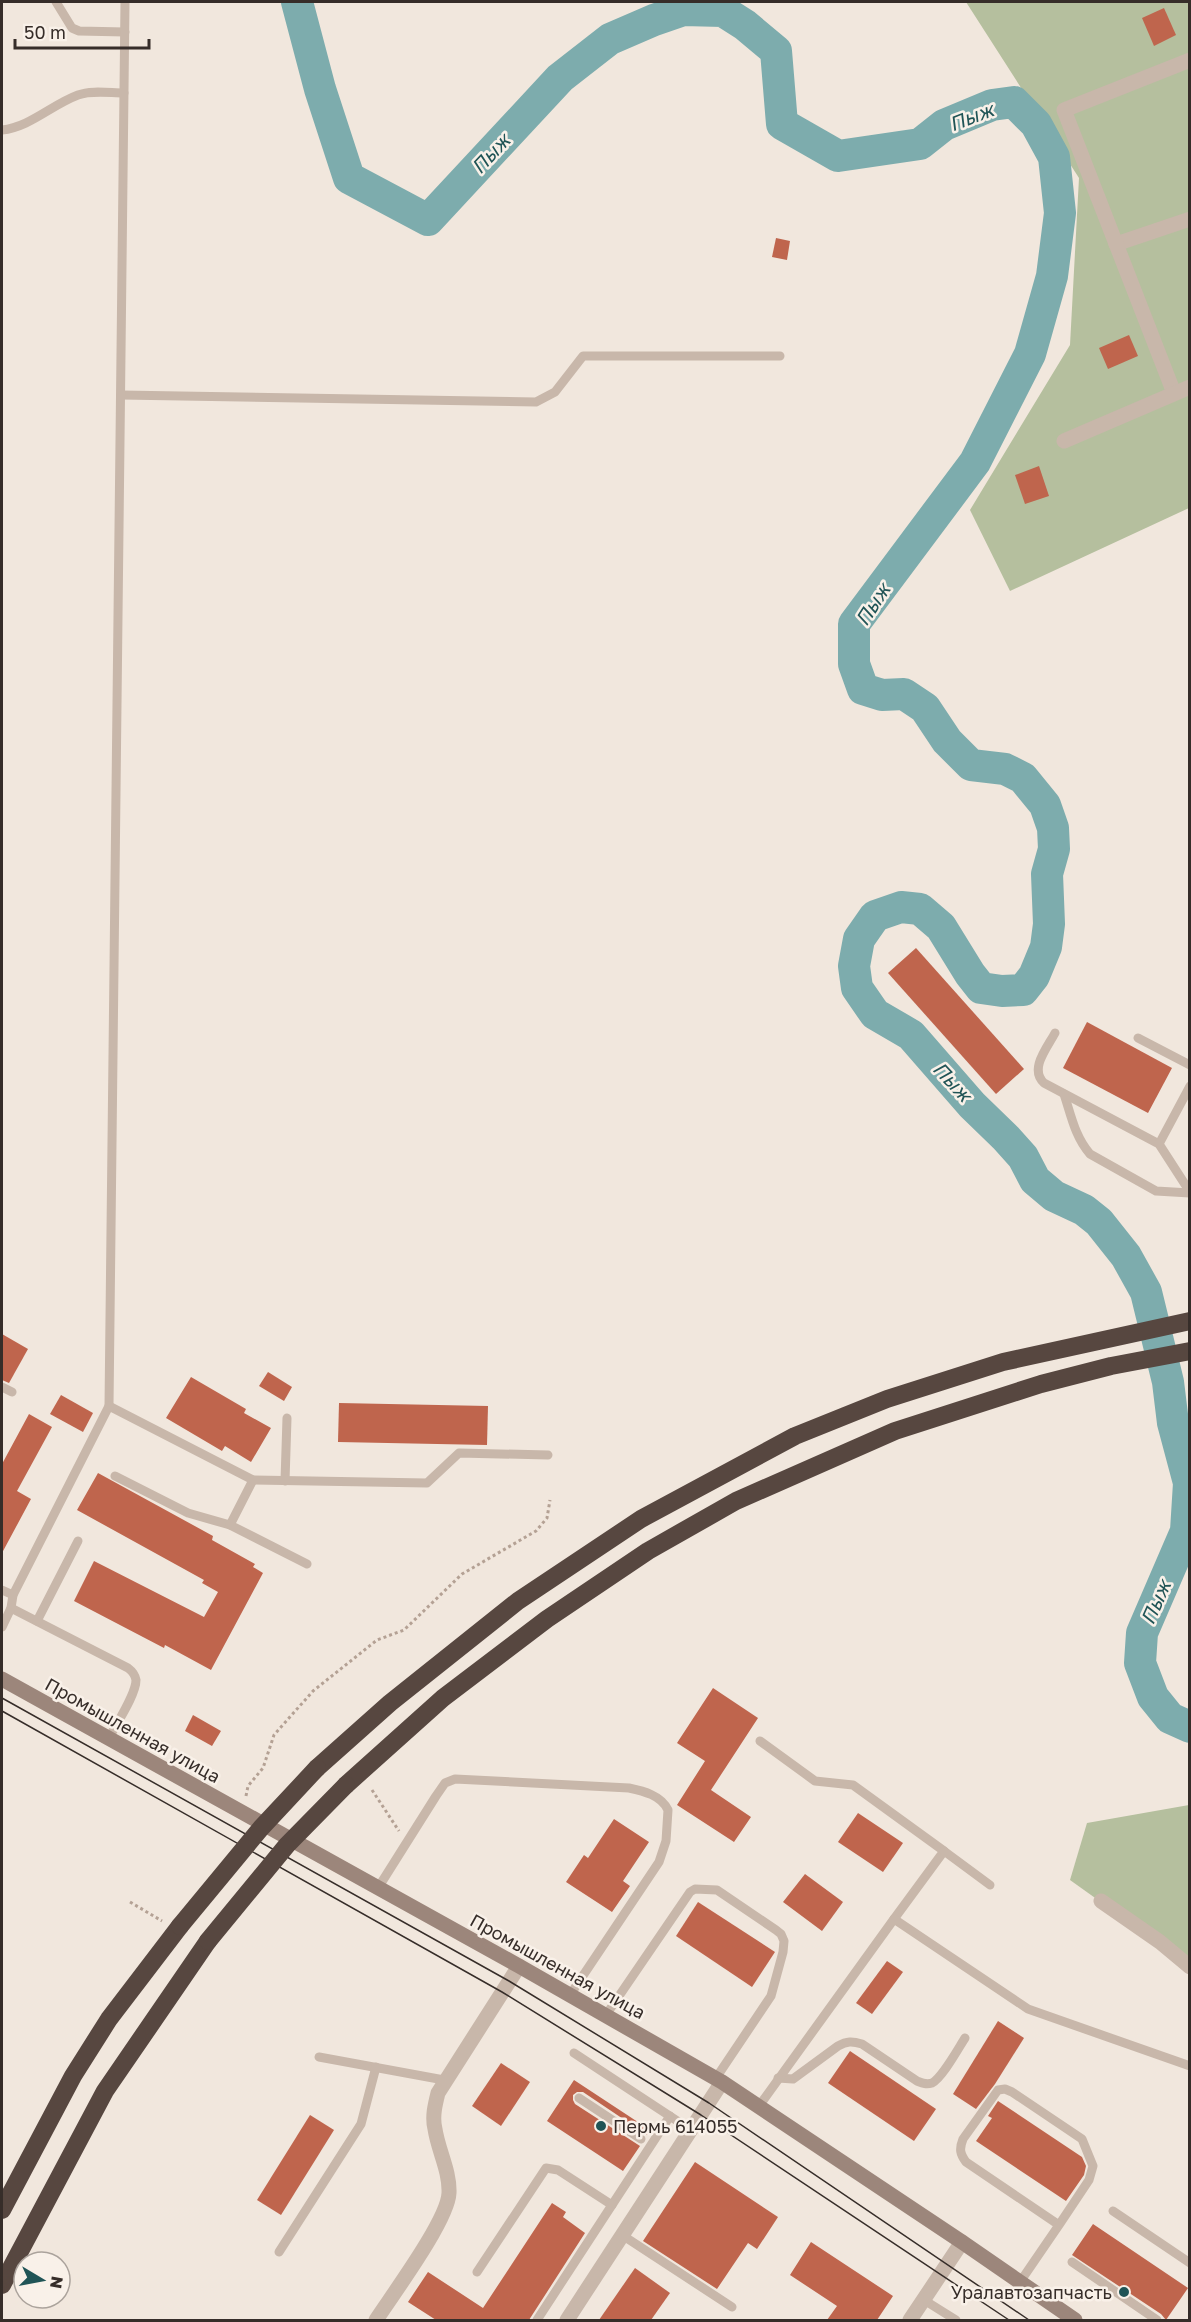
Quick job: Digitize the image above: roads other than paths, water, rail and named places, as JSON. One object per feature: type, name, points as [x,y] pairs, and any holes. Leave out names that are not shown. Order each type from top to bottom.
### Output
[{"type":"highway","points":[[2,2210],[73,2076],[173,1925],[317,1768],[390,1702],[518,1601],[641,1519],[795,1436],[887,1399],[1003,1362],[1190,1321]]},
{"type":"highway","points":[[2,2284],[105,2091],[208,1941],[287,1845],[346,1785],[442,1698],[547,1619],[648,1551],[736,1501],[895,1431],[1041,1384],[1112,1366],[1190,1351]]},
{"type":"street","points":[[1174,393],[1064,110],[1190,60]]},
{"type":"street","points":[[1116,243],[1190,219]]},
{"type":"street","points":[[1064,441],[1190,387]]},
{"type":"street","name":"Промышленная улица","points":[[2,1678],[719,2080],[1076,2320]]},
{"type":"street","points":[[1101,1901],[1160,1942],[1190,1967]]},
{"type":"street","points":[[376,2320],[438,2224],[447,2205],[450,2191],[434,2128],[434,2111],[438,2093],[444,2080],[519,1966]]},
{"type":"street","points":[[567,2320],[691,2130],[719,2080]]},
{"type":"street","points":[[910,2320],[962,2242]]},
{"type":"lane","points":[[56,2],[72,28],[79,32],[125,33]]},
{"type":"lane","points":[[2,1627],[11,1608],[13,1595],[110,1406],[125,2]]},
{"type":"lane","points":[[2,130],[14,129],[80,94],[124,93]]},
{"type":"lane","points":[[121,395],[536,402],[555,392],[583,356],[780,356]]},
{"type":"lane","points":[[1055,1033],[1039,1063],[1037,1071],[1039,1078],[1044,1083],[1159,1144],[1190,1192]]},
{"type":"lane","points":[[1138,1038],[1190,1065]]},
{"type":"lane","points":[[1159,1144],[1190,1086]]},
{"type":"lane","points":[[1064,1094],[1076,1133],[1090,1154],[1156,1191],[1190,1192]]},
{"type":"lane","points":[[2,1387],[12,1392]]},
{"type":"lane","points":[[110,1406],[253,1480],[427,1483],[459,1453],[548,1455]]},
{"type":"lane","points":[[285,1480],[287,1418]]},
{"type":"lane","points":[[115,1476],[188,1513],[230,1525],[307,1564]]},
{"type":"lane","points":[[230,1525],[253,1480]]},
{"type":"lane","points":[[37,1621],[78,1541]]},
{"type":"lane","points":[[2,1590],[13,1595]]},
{"type":"lane","points":[[11,1608],[134,1673],[136,1679],[134,1690],[109,1738]]},
{"type":"lane","points":[[760,1741],[815,1781],[853,1785],[990,1884]]},
{"type":"lane","points":[[378,1888],[445,1783],[456,1779],[629,1788],[651,1794],[665,1804],[668,1810],[664,1852],[570,1995]]},
{"type":"lane","points":[[759,2106],[944,1851]]},
{"type":"lane","points":[[606,2015],[690,1892],[695,1889],[717,1890],[776,1930],[784,1941],[771,1996],[719,2080]]},
{"type":"lane","points":[[894,1919],[1028,2009],[1190,2066]]},
{"type":"lane","points":[[778,2078],[793,2079],[846,2041],[862,2044],[917,2081],[926,2084],[933,2083],[965,2038]]},
{"type":"lane","points":[[574,2053],[691,2130]]},
{"type":"lane","points":[[319,2057],[444,2080]]},
{"type":"lane","points":[[279,2252],[361,2124],[376,2067]]},
{"type":"lane","points":[[1020,2282],[1089,2180],[1093,2166],[1082,2139],[1012,2092],[1005,2089],[998,2090],[963,2139],[960,2147],[961,2155],[966,2162],[1059,2224]]},
{"type":"lane","points":[[579,2098],[641,2139]]},
{"type":"lane","points":[[537,2320],[670,2116]]},
{"type":"lane","points":[[477,2271],[546,2168],[558,2170],[612,2205]]},
{"type":"lane","points":[[1113,2211],[1190,2263]]},
{"type":"lane","points":[[622,2235],[732,2307]]},
{"type":"lane","points":[[1072,2262],[1157,2320]]},
{"type":"lane","points":[[924,2300],[956,2320]]},
{"type":"waterway","name":"Пыж","points":[[297,2],[320,89],[349,178],[428,220],[560,78],[610,39],[683,10],[723,11],[745,25],[776,51],[782,124],[838,156],[920,144],[944,125],[992,105],[1014,102],[1036,124],[1054,157],[1060,213],[1052,276],[1030,354],[975,462],[854,624],[854,664],[863,689],[882,695],[904,694],[925,708],[947,741],[971,765],[1005,769],[1023,778],[1045,805],[1053,828],[1054,849],[1047,874],[1049,924],[1046,947],[1034,976],[1023,990],[1002,991],[981,988],[941,927],[920,909],[901,907],[875,916],[859,939],[854,966],[857,988],[875,1014],[911,1035],[972,1105],[1023,1157],[1035,1180],[1054,1196],[1084,1210],[1099,1222],[1126,1256],[1146,1292],[1168,1382],[1173,1423],[1189,1483],[1186,1531],[1142,1633],[1140,1663],[1153,1697],[1170,1718],[1190,1727]]},
{"type":"tram line","points":[[2,1698],[509,1981],[709,2103],[1029,2320]]},
{"type":"tram line","points":[[2,1711],[502,1992],[701,2115],[1009,2320]]},
{"type":"place","name":"Пермь 614055","points":[[601,2126]]},
{"type":"place","name":"Уралавтозапчасть","points":[[1124,2292]]}]
